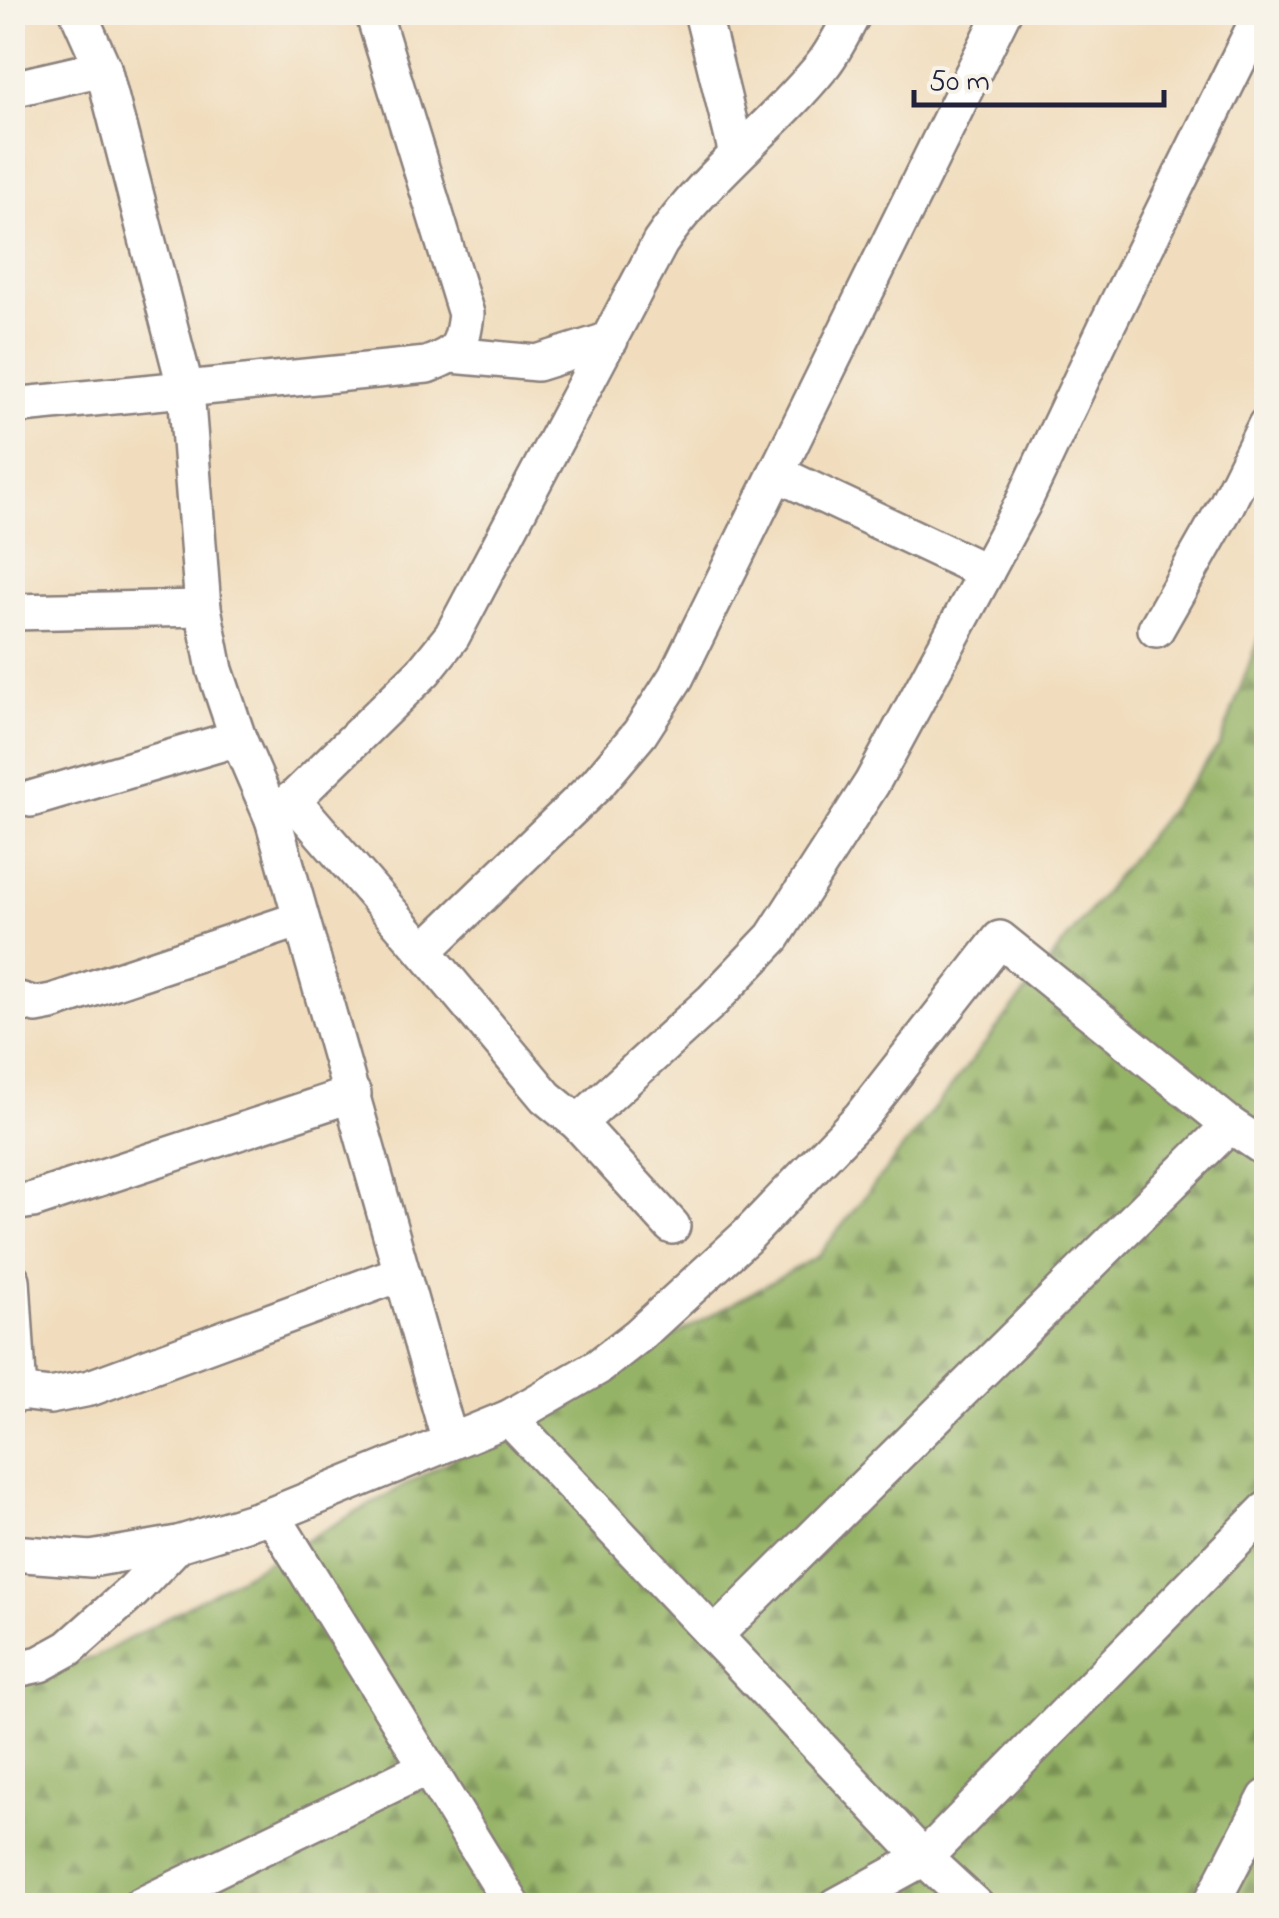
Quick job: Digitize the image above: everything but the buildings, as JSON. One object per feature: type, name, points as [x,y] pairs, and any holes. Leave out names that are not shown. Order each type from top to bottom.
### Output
[{"type":"street","points":[[78,12],[103,68],[186,390],[203,608],[215,670],[238,738],[282,809],[424,951],[546,1098],[578,1123],[672,1226]]},
{"type":"street","points":[[373,12],[466,314],[463,338],[452,355]]},
{"type":"street","points":[[702,12],[737,154]]},
{"type":"street","points":[[282,809],[424,670],[452,636],[660,243],[679,214],[825,62],[854,12]]},
{"type":"street","points":[[424,951],[598,784],[640,733],[676,677],[1003,12]]},
{"type":"street","points":[[578,1123],[712,1001],[774,937],[872,783],[1022,505],[1262,12]]},
{"type":"street","points":[[12,89],[103,68]]},
{"type":"street","points":[[12,406],[427,364],[452,355],[537,363],[610,340]]},
{"type":"street","points":[[1156,629],[1226,506],[1266,425]]},
{"type":"street","points":[[776,474],[986,572]]},
{"type":"street","points":[[12,612],[203,608]]},
{"type":"street","points":[[30,798],[238,738]]},
{"type":"street","points":[[282,809],[301,919],[450,1442]]},
{"type":"street","points":[[12,998],[36,1005],[52,1002],[301,919]]},
{"type":"street","points":[[12,1553],[91,1560],[178,1544],[272,1515],[509,1418],[598,1368],[746,1237],[861,1117],[1000,939],[1230,1125],[1266,1149]]},
{"type":"street","points":[[12,1202],[33,1200],[352,1094]]},
{"type":"street","points":[[714,1636],[1230,1125]]},
{"type":"street","points":[[12,1280],[16,1392],[50,1396],[90,1388],[402,1273]]},
{"type":"street","points":[[509,1418],[924,1858],[976,1906]]},
{"type":"street","points":[[836,1906],[924,1858],[1266,1510]]},
{"type":"street","points":[[272,1515],[514,1906]]},
{"type":"street","points":[[12,1670],[40,1664],[69,1648],[178,1544]]},
{"type":"street","points":[[140,1906],[428,1767]]},
{"type":"street","points":[[1210,1906],[1266,1798]]},
{"type":"green space","points":[[1266,618],[1266,1905],[13,1906],[13,1675],[94,1658],[818,1256],[1220,745]]}]
